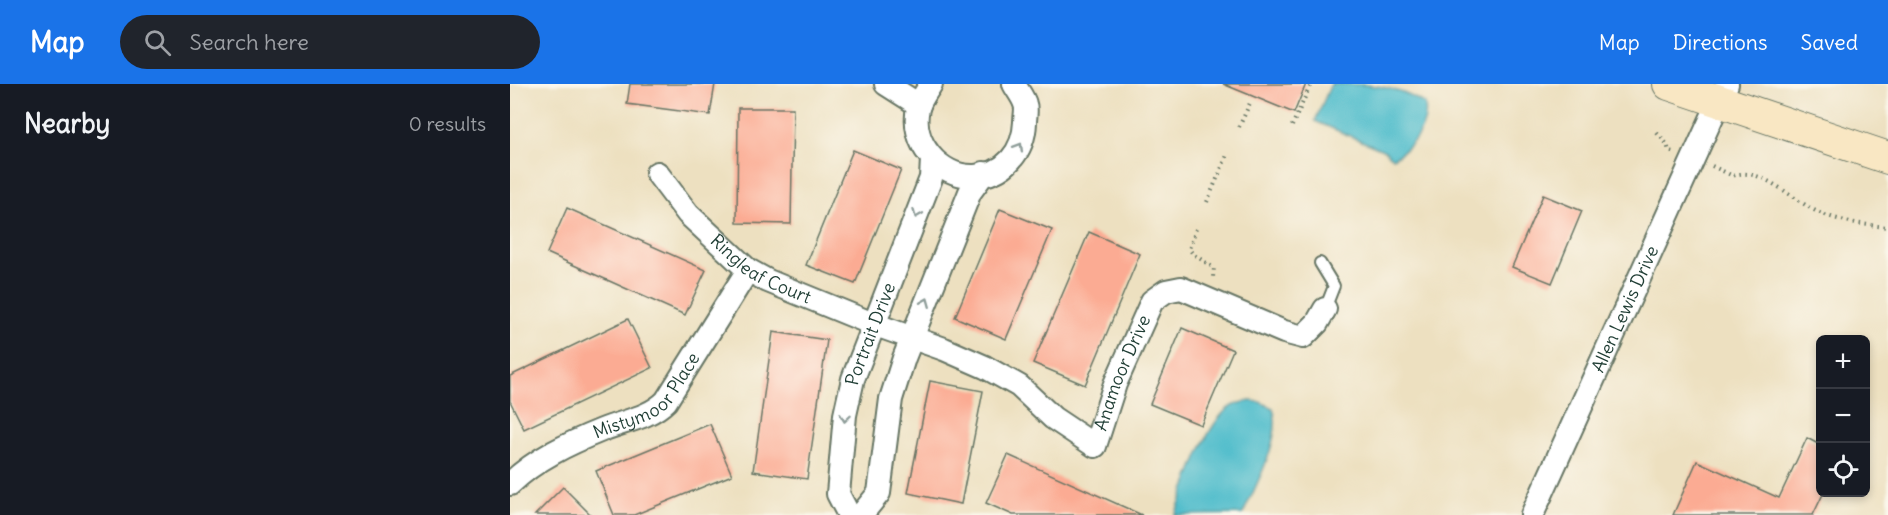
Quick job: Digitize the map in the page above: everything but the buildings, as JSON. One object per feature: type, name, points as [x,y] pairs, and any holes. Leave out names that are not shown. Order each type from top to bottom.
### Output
[{"type":"main road","points":[[1669,84],[1724,93],[1888,158]]},
{"type":"street","points":[[886,84],[918,105]]},
{"type":"street","points":[[931,84],[918,105],[916,119],[920,141],[932,159]]},
{"type":"street","name":"Portrait Drive","points":[[932,159],[949,171],[974,176],[998,170],[1017,153],[1024,138],[1026,105],[1014,84]]},
{"type":"street","name":"Allen Lewis Drive","points":[[1532,515],[1724,93]]},
{"type":"street","name":"Portrait Drive","points":[[861,515],[879,493],[891,399],[892,331],[932,178],[932,159]]},
{"type":"street","name":"Ringleaf Court","points":[[657,173],[688,214],[748,270],[768,281],[892,331]]},
{"type":"street","name":"Portrait Drive","points":[[849,515],[838,494],[845,415],[853,379],[892,331],[970,192],[984,173]]},
{"type":"street","name":"Mistymoor Place","points":[[510,484],[522,472],[554,452],[602,430],[657,409],[666,401],[748,270]]},
{"type":"street","name":"Anamoor Drive","points":[[892,331],[975,362],[1011,381],[1053,418],[1095,446],[1115,384],[1133,340],[1152,301],[1166,291],[1181,288],[1284,332],[1303,337],[1317,323],[1325,309]]},
{"type":"lane","points":[[1320,263],[1334,286],[1325,309]]},
{"type":"path","points":[[1292,126],[1311,84]]},
{"type":"path","points":[[1239,127],[1250,102]]},
{"type":"path","points":[[1657,133],[1667,144],[1669,151],[1674,152]]},
{"type":"path","points":[[1208,202],[1228,153]]},
{"type":"path","points":[[1724,170],[1733,176],[1749,174],[1763,178],[1819,212],[1852,223],[1888,227]]},
{"type":"path","points":[[1196,229],[1189,249],[1192,254],[1214,268],[1212,279]]},
{"type":"water","points":[[1331,84],[1380,86],[1414,97],[1425,104],[1426,112],[1422,128],[1413,142],[1393,158],[1385,151],[1315,121]]},
{"type":"water","points":[[1250,401],[1260,402],[1273,408],[1275,420],[1266,462],[1243,514],[1175,515],[1198,456],[1213,426],[1232,406]]}]
